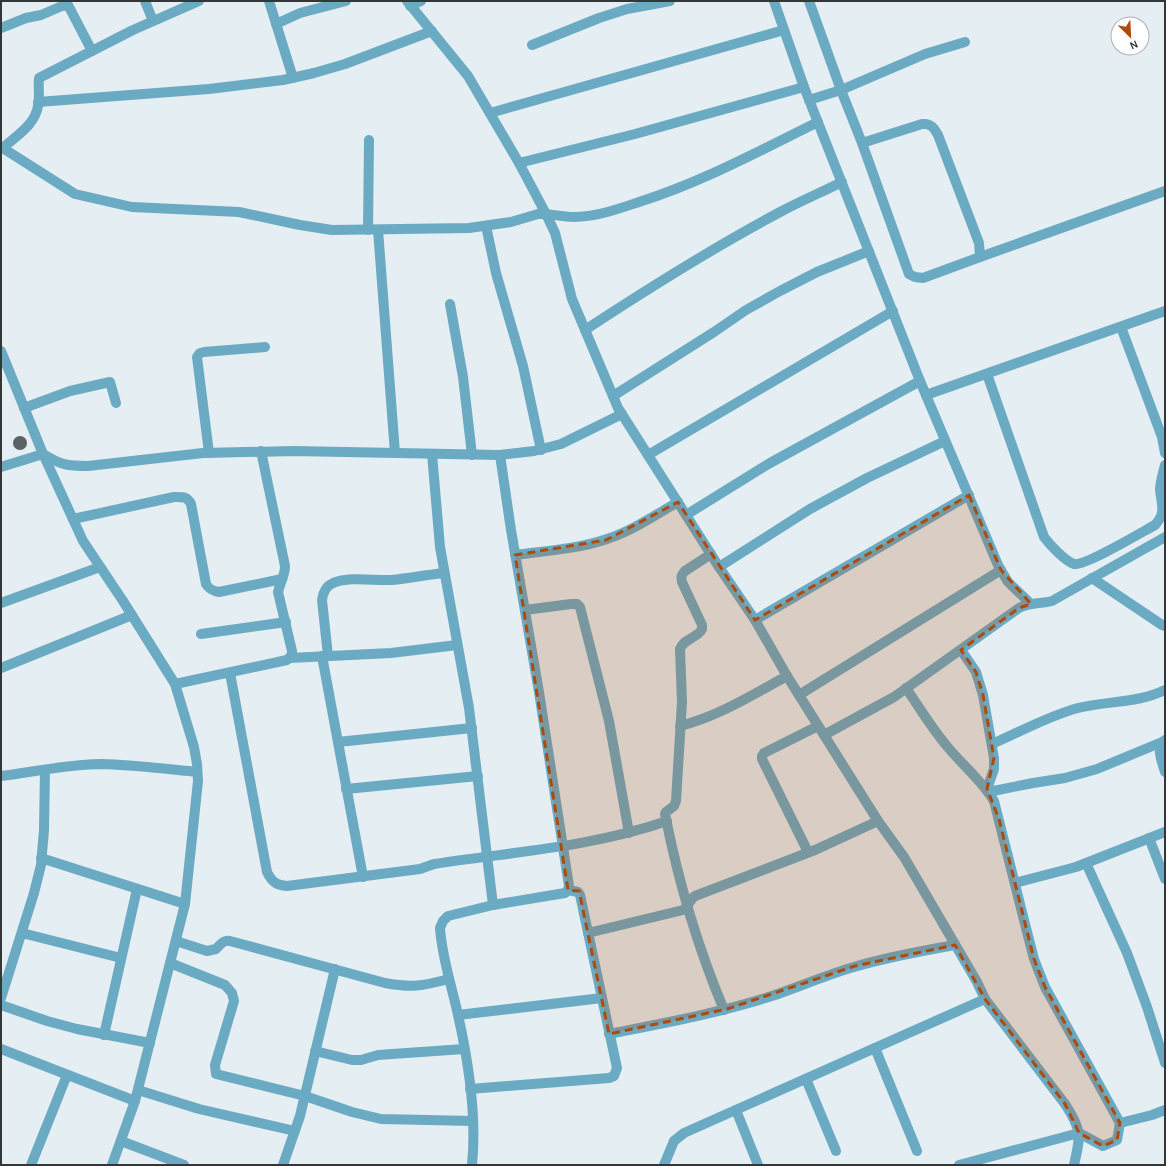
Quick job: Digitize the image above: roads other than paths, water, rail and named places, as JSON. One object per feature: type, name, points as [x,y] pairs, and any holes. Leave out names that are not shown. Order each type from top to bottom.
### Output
[{"type":"street","points":[[145,1],[153,21]]},
{"type":"street","points":[[199,1],[153,21],[39,78],[36,115],[32,122],[2,148],[75,194],[132,208],[239,212],[332,230],[445,229],[486,226],[511,222],[538,214],[574,217],[614,210],[675,190],[710,175],[818,122]]},
{"type":"street","points":[[269,1],[293,78]]},
{"type":"street","points":[[276,24],[300,13],[346,1]]},
{"type":"street","points":[[421,1],[409,3],[468,76],[519,163],[546,214],[555,233],[572,299],[612,396],[622,414],[719,568],[755,620],[787,676],[878,821],[904,857],[977,982],[985,999],[1066,1104],[1080,1133],[1074,1165]]},
{"type":"street","points":[[532,44],[638,4],[670,1]]},
{"type":"street","points":[[774,1],[809,100],[945,441],[1001,570],[1008,582],[1031,604]]},
{"type":"street","points":[[808,1],[862,143],[909,274],[915,277],[923,278],[1165,191]]},
{"type":"street","points":[[1,28],[26,18],[41,15],[68,5],[92,51]]},
{"type":"street","points":[[490,113],[784,30]]},
{"type":"street","points":[[38,102],[209,90],[293,78],[345,64],[432,31]]},
{"type":"street","points":[[809,100],[841,90],[925,54],[965,42]]},
{"type":"street","points":[[519,163],[635,134],[804,87]]},
{"type":"street","points":[[862,143],[922,124],[927,123],[931,125],[938,135],[979,243],[980,257]]},
{"type":"street","points":[[369,140],[373,230],[395,453]]},
{"type":"street","points":[[585,330],[738,235],[783,210],[842,182]]},
{"type":"street","points":[[486,226],[496,273],[522,366],[540,450]]},
{"type":"street","points":[[612,396],[746,310],[817,272],[869,251]]},
{"type":"street","points":[[450,304],[463,376],[472,454]]},
{"type":"street","points":[[648,455],[893,311]]},
{"type":"street","points":[[926,395],[1165,311]]},
{"type":"street","points":[[1121,327],[1162,437],[1165,453]]},
{"type":"street","points":[[209,453],[197,357],[200,353],[204,352],[265,347]]},
{"type":"street","points":[[1,351],[43,454],[83,541],[175,684],[194,747],[198,772],[185,904],[135,1101],[112,1165]]},
{"type":"street","points":[[987,374],[1044,537],[1070,562],[1076,564],[1089,561],[1155,525],[1161,520],[1164,510],[1160,490],[1165,465]]},
{"type":"street","points":[[686,515],[770,464],[920,381]]},
{"type":"street","points":[[24,408],[70,391],[110,382],[116,403]]},
{"type":"street","points":[[1,467],[43,454],[56,462],[68,466],[95,465],[209,453],[261,451],[500,455],[540,450],[561,444],[622,414]]},
{"type":"street","points":[[719,568],[810,509],[867,478],[945,441]]},
{"type":"street","points":[[261,451],[285,566],[285,573],[278,592],[292,651],[290,658]]},
{"type":"street","points":[[432,454],[440,547],[472,728],[493,904]]},
{"type":"street","points":[[500,455],[563,846],[569,886],[568,890]]},
{"type":"street","points":[[755,620],[969,496]]},
{"type":"street","points":[[73,518],[174,497],[183,497],[188,499],[191,504],[206,584],[209,589],[219,592],[282,579]]},
{"type":"street","points":[[515,555],[606,540],[626,532],[678,502]]},
{"type":"street","points":[[824,735],[894,697],[1024,605],[1042,604],[1052,601],[1165,537]]},
{"type":"street","points":[[711,554],[685,571],[681,578],[702,625],[702,631],[681,645],[680,649],[682,702],[675,804],[666,812],[688,905],[701,951],[724,1010]]},
{"type":"street","points":[[1,603],[100,567]]},
{"type":"street","points":[[799,695],[1001,570]]},
{"type":"street","points":[[363,877],[338,742],[325,656],[322,593],[333,583],[356,579],[392,580],[444,573]]},
{"type":"street","points":[[1092,578],[1165,626]]},
{"type":"street","points":[[525,610],[571,604],[577,604],[580,607],[609,721],[629,833]]},
{"type":"street","points":[[1,668],[132,615]]},
{"type":"street","points":[[201,634],[286,622]]},
{"type":"street","points":[[175,684],[230,673],[287,660],[290,658],[390,652],[457,645]]},
{"type":"street","points":[[961,650],[976,672],[980,683],[992,744],[994,770],[988,790]]},
{"type":"street","points":[[230,673],[267,872],[271,881],[278,885],[287,886],[363,877],[420,869],[434,864],[563,846],[629,833],[667,821]]},
{"type":"street","points":[[680,726],[696,722],[720,712],[787,676]]},
{"type":"street","points":[[906,688],[945,744],[960,762],[988,790],[994,801],[1034,959],[1045,987],[1120,1123],[1117,1140],[1103,1146],[1080,1133],[959,1165]]},
{"type":"street","points":[[992,744],[1078,708],[1143,697],[1157,694],[1165,690]]},
{"type":"street","points":[[808,852],[762,759],[762,756],[764,753],[818,726]]},
{"type":"street","points":[[338,742],[472,728]]},
{"type":"street","points":[[988,790],[1065,778],[1098,769],[1164,741]]},
{"type":"street","points":[[1164,741],[1159,747],[1165,772]]},
{"type":"street","points":[[1,776],[101,764],[198,772]]},
{"type":"street","points":[[1,998],[34,893],[41,858],[44,830],[45,770]]},
{"type":"street","points":[[346,788],[478,776]]},
{"type":"street","points":[[588,933],[683,910],[695,896],[842,839],[878,821]]},
{"type":"street","points":[[1015,883],[1086,863],[1165,832]]},
{"type":"street","points":[[1149,838],[1165,879]]},
{"type":"street","points":[[41,858],[185,904]]},
{"type":"street","points":[[1086,863],[1127,953],[1165,1063]]},
{"type":"street","points":[[104,1035],[137,889]]},
{"type":"street","points":[[470,1089],[609,1078],[614,1076],[616,1068],[578,892],[568,890],[565,892],[493,904],[448,916],[443,921],[440,928],[440,935],[449,979],[458,1015],[470,1089],[473,1121],[472,1165]]},
{"type":"street","points":[[22,933],[122,958]]},
{"type":"street","points":[[176,941],[207,951],[216,949],[226,940],[385,983],[411,987],[423,986],[449,979]]},
{"type":"street","points":[[609,1034],[724,1010],[772,996],[855,966],[891,957],[955,945]]},
{"type":"street","points":[[170,963],[225,985],[232,992],[234,1001],[215,1065],[216,1074],[305,1096],[352,1112],[381,1119],[473,1121]]},
{"type":"street","points":[[283,1165],[305,1096],[335,969]]},
{"type":"street","points":[[458,1015],[602,998]]},
{"type":"street","points":[[666,1163],[674,1141],[678,1137],[985,999]]},
{"type":"street","points":[[1,1005],[47,1021],[104,1035],[150,1043]]},
{"type":"street","points":[[875,1048],[917,1151]]},
{"type":"street","points":[[316,1051],[352,1060],[361,1060],[378,1055],[464,1049]]},
{"type":"street","points":[[2,1052],[135,1101]]},
{"type":"street","points":[[31,1165],[67,1075]]},
{"type":"street","points":[[806,1079],[836,1151]]},
{"type":"street","points":[[138,1090],[199,1109],[295,1131]]},
{"type":"street","points":[[736,1110],[758,1165]]},
{"type":"street","points":[[1120,1123],[1165,1110]]},
{"type":"street","points":[[121,1141],[184,1165]]}]
